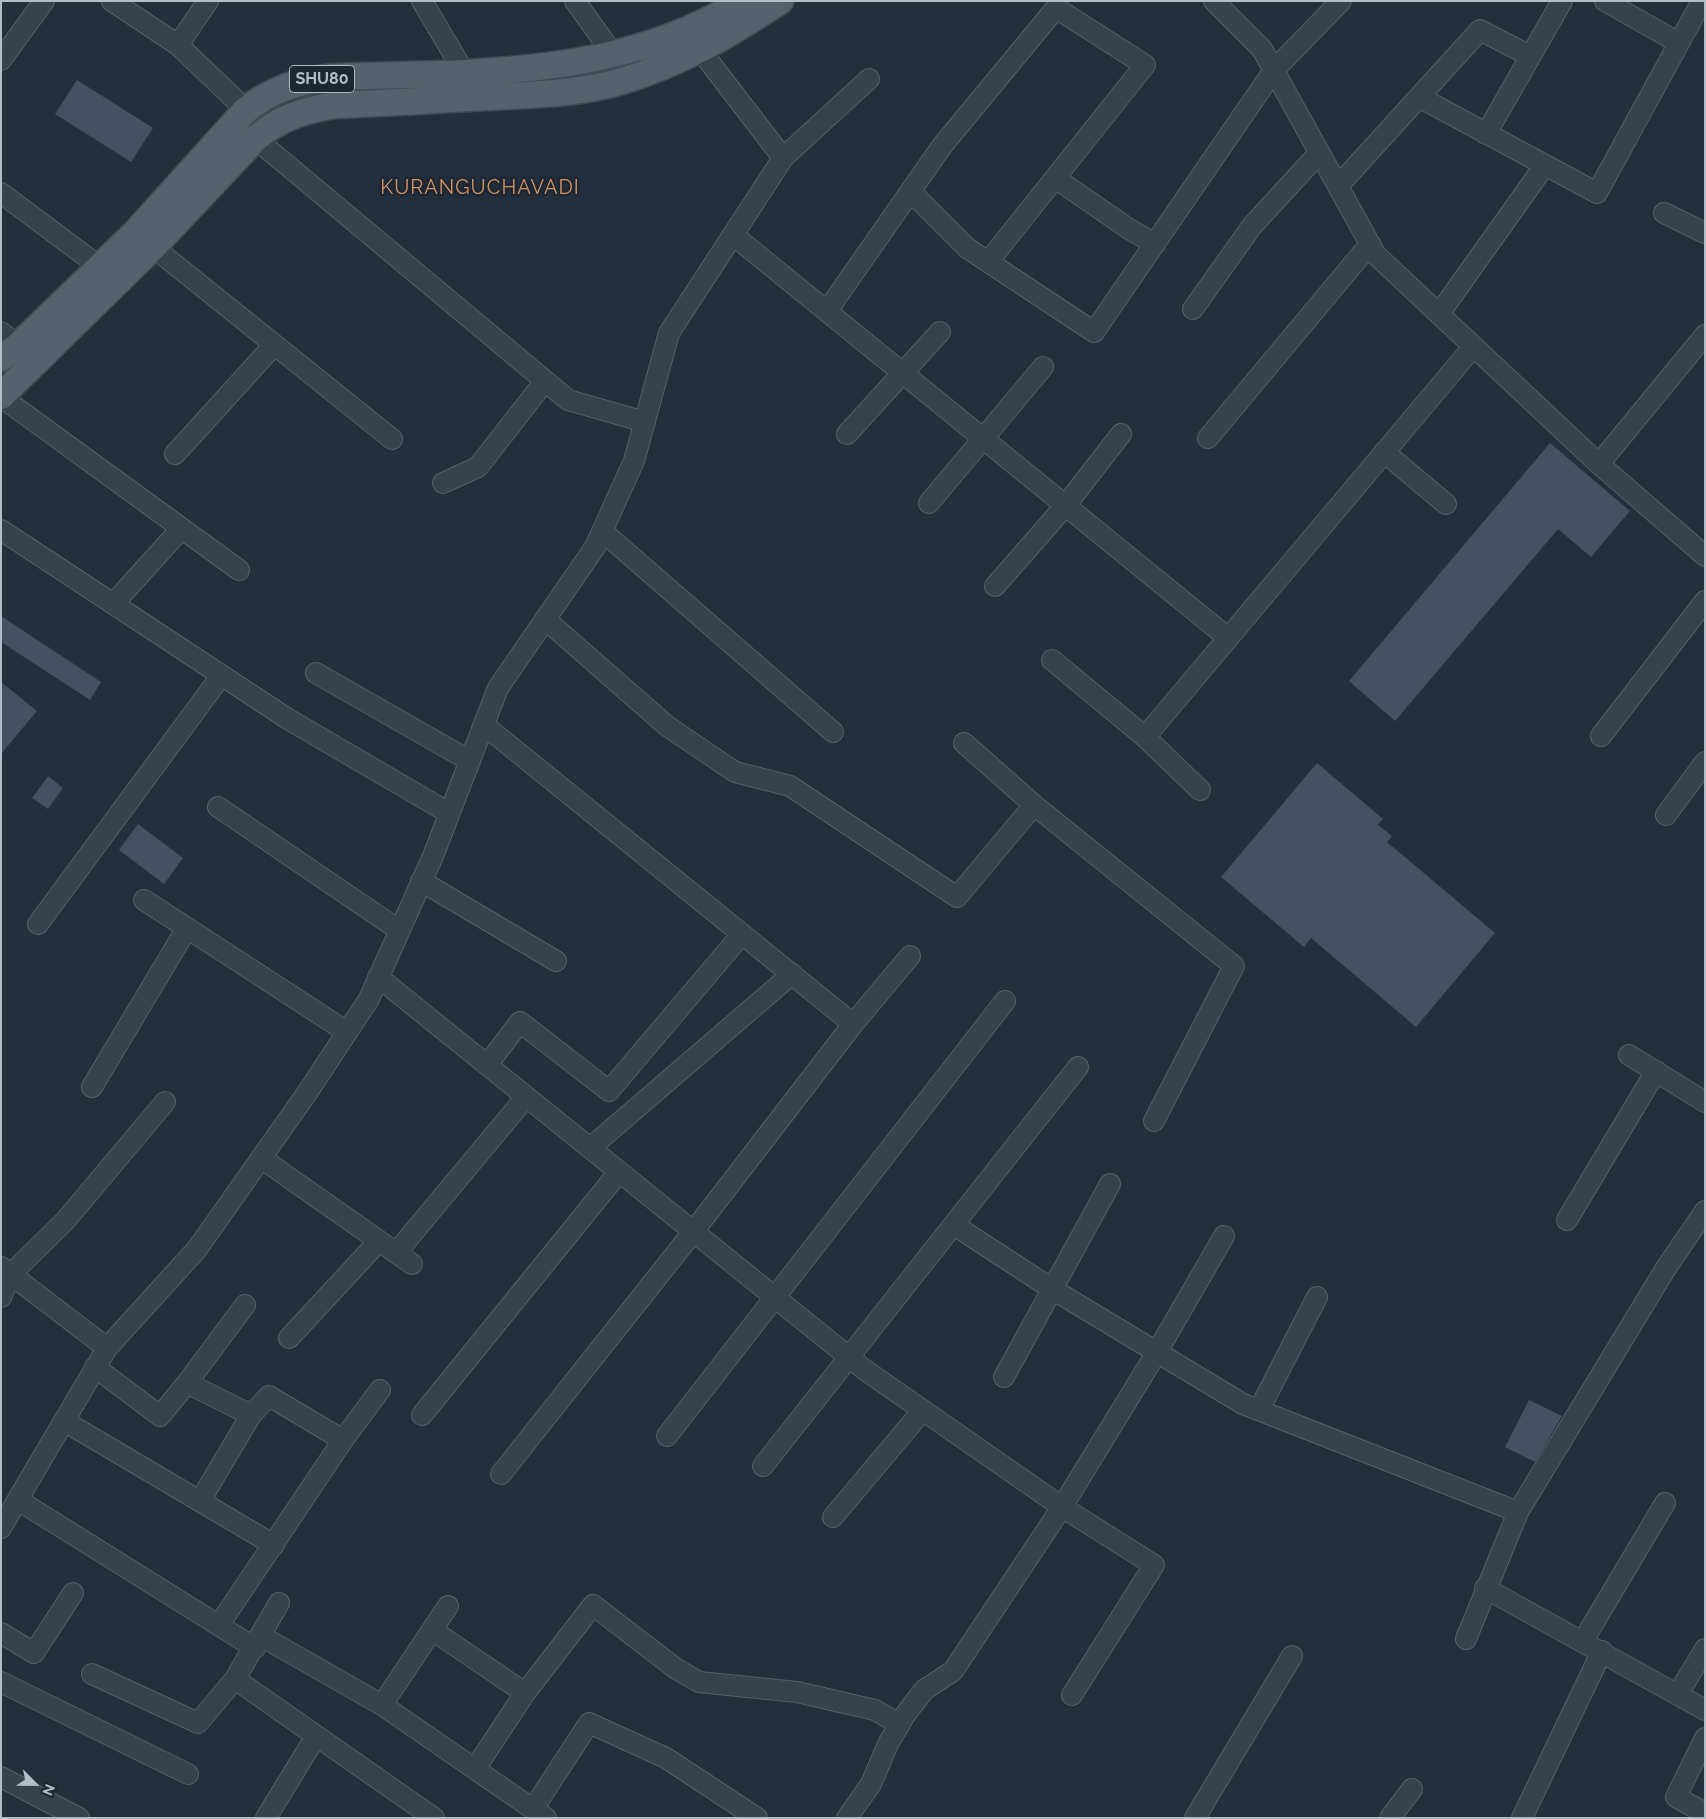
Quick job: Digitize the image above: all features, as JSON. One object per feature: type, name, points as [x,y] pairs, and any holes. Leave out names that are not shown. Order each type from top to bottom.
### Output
[{"type":"main road","name":"SHU80","points":[[246,124],[269,127],[288,116],[311,109],[564,92],[620,82],[664,66],[693,41],[714,19],[742,1]]},
{"type":"main road","name":"SHU80","points":[[1,397],[153,247],[246,124],[263,97],[277,89],[311,80],[537,69],[693,41],[720,40],[780,1]]},
{"type":"main road","name":"SHU80","points":[[6,349],[100,267],[246,124]]},
{"type":"street","points":[[1,60],[44,1]]},
{"type":"street","points":[[112,1],[178,45],[246,124],[568,400],[645,422]]},
{"type":"street","points":[[178,45],[208,1]]},
{"type":"street","points":[[422,1],[464,72]]},
{"type":"street","points":[[575,1],[613,54]]},
{"type":"street","points":[[1214,1],[1262,49],[1376,255],[1599,464],[1705,556]]},
{"type":"street","points":[[912,192],[967,248],[1094,332],[1274,70],[1340,1]]},
{"type":"street","points":[[1486,134],[1562,1]]},
{"type":"street","points":[[1605,1],[1679,43]]},
{"type":"street","points":[[1419,97],[1597,193],[1702,1]]},
{"type":"street","points":[[827,312],[912,192],[942,146],[1052,5],[1145,65],[988,262]]},
{"type":"street","points":[[1338,186],[1480,30],[1530,56]]},
{"type":"street","points":[[693,41],[783,158]]},
{"type":"street","points":[[1,1528],[106,1348],[197,1249],[369,999],[422,881],[498,688],[595,547],[634,461],[669,333],[783,158],[869,79]]},
{"type":"street","points":[[1193,309],[1252,226],[1319,152]]},
{"type":"street","points":[[1439,314],[1545,165]]},
{"type":"street","points":[[1055,178],[1154,244]]},
{"type":"street","points":[[1,192],[100,267]]},
{"type":"street","points":[[1664,212],[1705,233]]},
{"type":"street","points":[[733,235],[1227,636]]},
{"type":"street","points":[[1208,438],[1370,244]]},
{"type":"street","points":[[153,247],[392,439]]},
{"type":"street","points":[[847,434],[940,332]]},
{"type":"street","points":[[1599,464],[1705,335]]},
{"type":"street","points":[[175,454],[274,345]]},
{"type":"street","points":[[1145,737],[1227,636],[1473,347]]},
{"type":"street","points":[[930,503],[1043,367]]},
{"type":"street","points":[[443,483],[478,467],[545,381]]},
{"type":"street","points":[[1,397],[239,570]]},
{"type":"street","points":[[996,586],[1066,505],[1121,434]]},
{"type":"street","points":[[1384,452],[1446,504]]},
{"type":"street","points":[[113,604],[181,529]]},
{"type":"street","points":[[1,530],[288,719],[449,813]]},
{"type":"street","points":[[602,531],[833,732]]},
{"type":"street","points":[[1601,736],[1705,601]]},
{"type":"street","points":[[545,619],[667,726],[735,772],[790,786],[957,897],[1034,805]]},
{"type":"street","points":[[1052,660],[1145,737],[1200,790]]},
{"type":"street","points":[[316,673],[470,760]]},
{"type":"street","points":[[38,924],[221,676]]},
{"type":"street","points":[[484,725],[853,1024]]},
{"type":"street","points":[[964,743],[1034,805],[1234,966],[1154,1121]]},
{"type":"street","points":[[1666,816],[1705,762]]},
{"type":"street","points":[[218,808],[399,930]]},
{"type":"street","points":[[422,881],[556,961]]},
{"type":"street","points":[[144,900],[347,1032]]},
{"type":"street","points":[[92,1086],[187,928]]},
{"type":"street","points":[[487,1065],[520,1022],[609,1091],[742,934]]},
{"type":"street","points":[[501,1474],[693,1232],[853,1024],[910,956]]},
{"type":"street","points":[[590,1148],[792,974]]},
{"type":"street","points":[[378,978],[849,1358],[1062,1507],[1154,1565],[1072,1695]]},
{"type":"street","points":[[667,1436],[1005,1001]]},
{"type":"street","points":[[1629,1055],[1705,1102]]},
{"type":"street","points":[[763,1466],[1078,1067]]},
{"type":"street","points":[[1567,1220],[1656,1071]]},
{"type":"street","points":[[396,1253],[526,1097]]},
{"type":"street","points":[[1,1297],[6,1270],[65,1220],[165,1102]]},
{"type":"street","points":[[261,1158],[412,1264]]},
{"type":"street","points":[[422,1415],[619,1172]]},
{"type":"street","points":[[1004,1377],[1110,1184]]},
{"type":"street","points":[[1466,1639],[1485,1588],[1518,1512],[1666,1268],[1705,1210]]},
{"type":"street","points":[[954,1224],[1052,1289],[1242,1404],[1518,1512]]},
{"type":"street","points":[[847,1818],[871,1784],[899,1724],[924,1690],[953,1671],[1062,1507],[1157,1352],[1224,1236]]},
{"type":"street","points":[[289,1338],[379,1241]]},
{"type":"street","points":[[6,1270],[106,1348]]},
{"type":"street","points":[[1259,1410],[1317,1297]]},
{"type":"street","points":[[95,1368],[160,1416],[245,1305]]},
{"type":"street","points":[[187,1383],[251,1415]]},
{"type":"street","points":[[219,1625],[343,1440],[380,1390]]},
{"type":"street","points":[[200,1501],[251,1415],[269,1396],[343,1440]]},
{"type":"street","points":[[834,1517],[922,1410]]},
{"type":"street","points":[[64,1421],[274,1545]]},
{"type":"street","points":[[18,1500],[219,1625],[258,1642],[382,1705],[540,1813],[589,1724],[666,1758],[757,1818]]},
{"type":"street","points":[[1583,1640],[1665,1503]]},
{"type":"street","points":[[1485,1588],[1583,1640],[1705,1710]]},
{"type":"street","points":[[1,1633],[34,1653],[73,1593]]},
{"type":"street","points":[[92,1674],[198,1723],[235,1679],[279,1603]]},
{"type":"street","points":[[475,1769],[525,1693],[593,1605],[675,1668],[699,1682],[796,1692],[875,1710],[899,1724]]},
{"type":"street","points":[[382,1705],[448,1606]]},
{"type":"street","points":[[432,1630],[525,1693]]},
{"type":"street","points":[[1678,1694],[1705,1649]]},
{"type":"street","points":[[1522,1818],[1602,1651]]},
{"type":"street","points":[[1195,1818],[1292,1656]]},
{"type":"street","points":[[235,1679],[316,1736],[414,1812],[434,1818]]},
{"type":"street","points":[[1,1682],[188,1774]]},
{"type":"street","points":[[266,1818],[316,1736]]},
{"type":"street","points":[[1705,1738],[1676,1797],[1705,1813]]},
{"type":"street","points":[[1,1777],[79,1818]]},
{"type":"street","points":[[1390,1818],[1412,1789]]},
{"type":"building","points":[[77,80],[153,128],[131,162],[55,114]]},
{"type":"building","points":[[1550,443],[1630,511],[1591,557],[1558,529],[1395,721],[1349,681]]},
{"type":"building","points":[[1,616],[101,682],[90,700],[1,642]]},
{"type":"building","points":[[1,682],[37,711],[1,754]]},
{"type":"building","points":[[1317,763],[1383,819],[1378,825],[1392,836],[1387,842],[1495,933],[1416,1027],[1311,938],[1304,947],[1221,877]]},
{"type":"building","points":[[48,776],[63,788],[48,809],[32,798]]},
{"type":"building","points":[[138,824],[183,858],[164,884],[119,850]]},
{"type":"building","points":[[1529,1400],[1562,1416],[1535,1462],[1505,1447]]},
{"type":"district","name":"KURANGUCHAVADI","points":[[480,188]]}]
